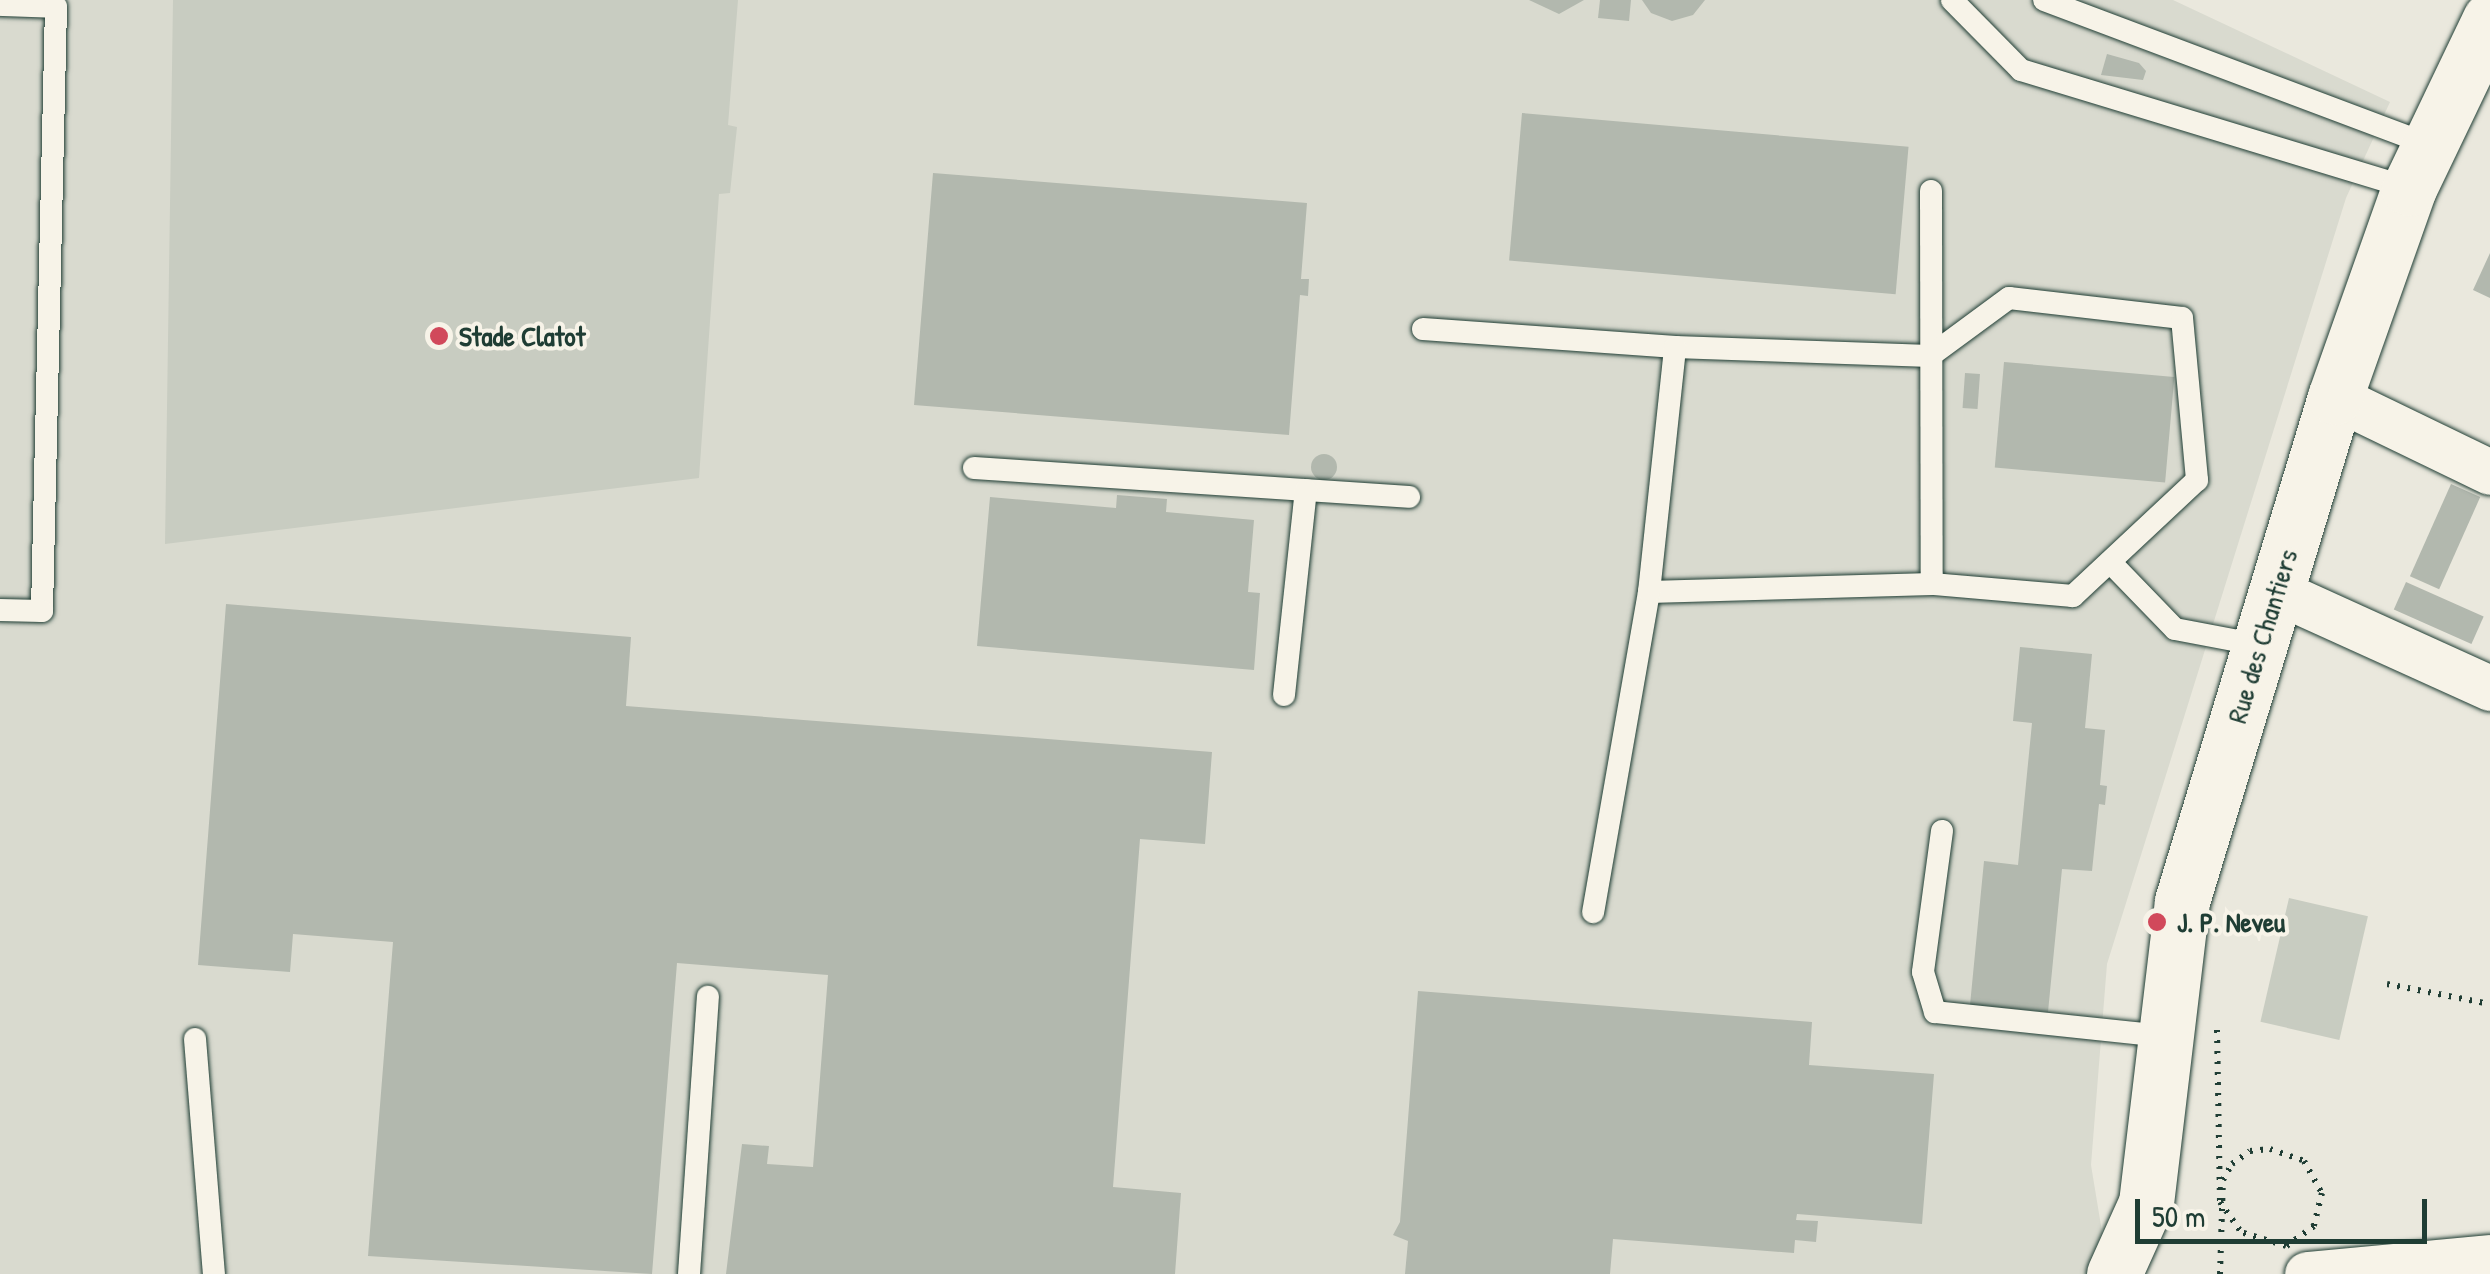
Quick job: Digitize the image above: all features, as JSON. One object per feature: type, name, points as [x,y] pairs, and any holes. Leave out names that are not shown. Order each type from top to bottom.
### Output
[{"type":"street","name":"Rue des Chantiers","points":[[2114,1274],[2146,1204],[2182,901],[2335,397],[2418,166],[2490,18]]},
{"type":"street","points":[[2335,397],[2490,472]]},
{"type":"street","points":[[2276,591],[2490,688]]},
{"type":"street","points":[[2307,1274],[2490,1257]]},
{"type":"lane","points":[[1952,0],[2021,70],[2418,166]]},
{"type":"lane","points":[[2044,0],[2418,166]]},
{"type":"lane","points":[[0,5],[56,6],[42,612],[0,610]]},
{"type":"lane","points":[[1931,192],[1932,584]]},
{"type":"lane","points":[[1423,329],[1676,347],[1930,356],[2009,298],[2182,318],[2196,480],[2073,596],[1932,584],[1649,592]]},
{"type":"lane","points":[[1593,912],[1649,592],[1676,347]]},
{"type":"lane","points":[[974,468],[1410,497]]},
{"type":"lane","points":[[1284,695],[1306,490]]},
{"type":"lane","points":[[2110,562],[2175,630],[2260,645]]},
{"type":"lane","points":[[1942,831],[1923,972],[1934,1012],[2167,1014]]},
{"type":"lane","points":[[689,1274],[708,997]]},
{"type":"lane","points":[[195,1039],[214,1274]]},
{"type":"path","points":[[2387,984],[2490,1004]]},
{"type":"path","points":[[2167,1014],[2216,1001],[2220,1202],[2240,1232],[2269,1246],[2286,1246],[2314,1226],[2322,1193],[2304,1161],[2270,1148],[2250,1151],[2232,1164],[2223,1180],[2220,1274]]},
{"type":"shaded area","points":[[0,0],[2173,0],[2390,102],[2346,198],[2107,964],[2091,1165],[2109,1274],[0,1274]]},
{"type":"shaded area","name":"Stade Clatot","points":[[173,0],[738,0],[728,125],[737,127],[730,193],[719,194],[699,478],[165,544]]},
{"type":"shaded area","points":[[2289,898],[2368,916],[2339,1040],[2260,1022]]},
{"type":"building","points":[[1529,0],[1584,0],[1559,14]]},
{"type":"building","points":[[1600,0],[1631,0],[1629,21],[1598,18]]},
{"type":"building","points":[[1642,0],[1705,0],[1693,15],[1672,21],[1651,13]]},
{"type":"building","points":[[2107,54],[2139,63],[2146,71],[2143,80],[2101,75]]},
{"type":"building","points":[[1522,113],[1909,147],[1896,294],[1509,260]]},
{"type":"building","points":[[933,173],[1307,203],[1301,279],[1309,279],[1308,296],[1300,295],[1289,435],[914,405]]},
{"type":"building","points":[[2490,253],[2490,298],[2473,290]]},
{"type":"building","points":[[2004,362],[2174,377],[2165,483],[1995,468]]},
{"type":"building","points":[[1965,373],[1980,374],[1978,409],[1963,408]]},
{"type":"building","points":[[1324,454],[1333,458],[1337,467],[1333,476],[1324,480],[1315,476],[1311,467],[1315,458]]},
{"type":"building","points":[[2451,484],[2480,497],[2439,589],[2410,576]]},
{"type":"building","points":[[1117,495],[1167,499],[1166,512],[1254,520],[1248,592],[1260,593],[1254,670],[977,646],[990,497],[1116,508]]},
{"type":"building","points":[[2406,582],[2484,617],[2471,644],[2394,609]]},
{"type":"building","points":[[226,604],[631,637],[626,706],[1212,752],[1205,844],[1140,839],[1113,1187],[1181,1193],[1175,1274],[726,1274],[742,1144],[769,1146],[767,1164],[813,1167],[828,975],[677,963],[652,1274],[368,1256],[393,942],[293,934],[290,972],[198,965]]},
{"type":"building","points":[[2020,647],[2092,654],[2085,728],[2105,730],[2100,785],[2107,786],[2105,805],[2099,804],[2092,871],[2062,869],[2048,1012],[1970,1005],[1984,861],[2018,865],[2032,723],[2013,721]]},
{"type":"building","points":[[1418,991],[1812,1022],[1809,1065],[1934,1074],[1922,1224],[1797,1214],[1796,1220],[1818,1221],[1816,1242],[1795,1240],[1794,1253],[1613,1239],[1610,1274],[1405,1274],[1408,1241],[1393,1235],[1400,1222]]},
{"type":"place","name":"Stade Clatot","points":[[439,336]]},
{"type":"place","name":"J. P. Neveu","points":[[2157,922]]}]
